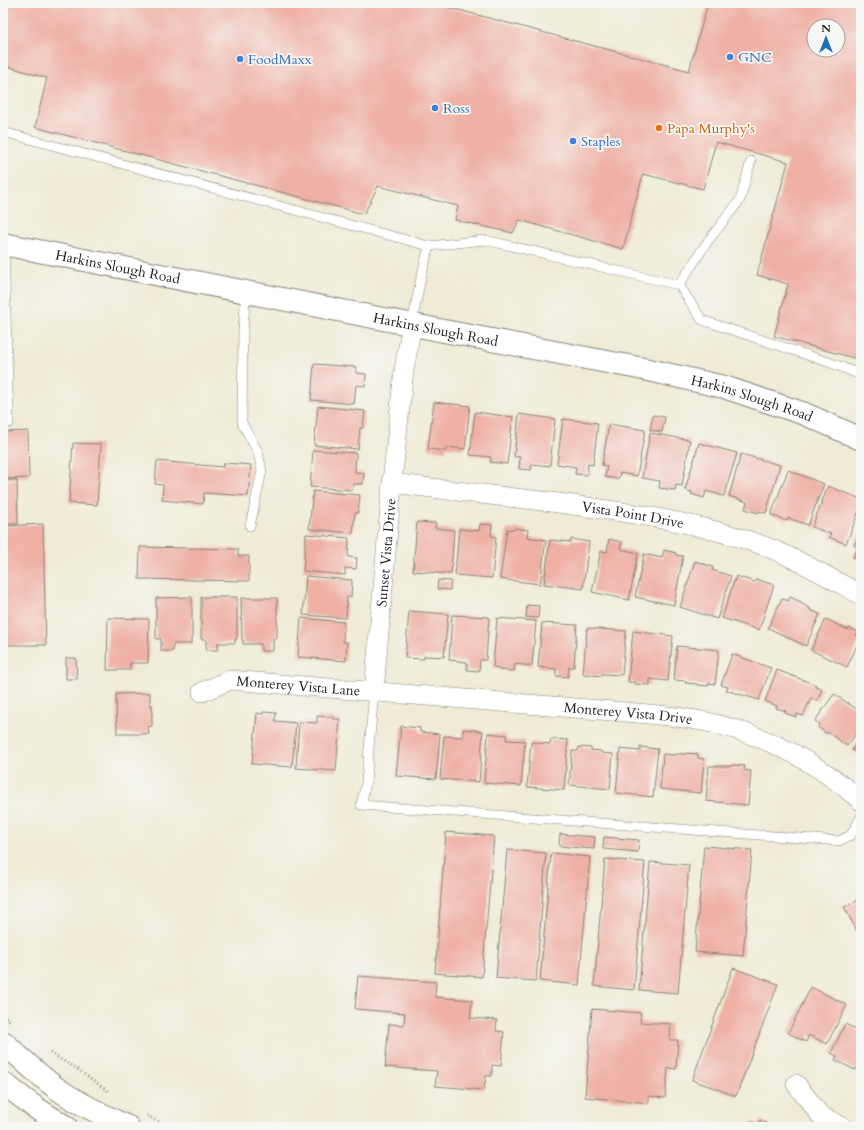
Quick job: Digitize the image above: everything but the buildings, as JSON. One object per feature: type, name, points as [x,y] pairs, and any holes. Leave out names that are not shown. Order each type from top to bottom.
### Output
[{"type":"main road","name":"Harkins Slough Road","points":[[3,244],[644,369],[724,387],[805,414],[861,439]]},
{"type":"main road","points":[[3,1042],[61,1092],[86,1107],[137,1121]]},
{"type":"main road","points":[[3,1083],[36,1108],[66,1127]]},
{"type":"street","name":"Sunset Vista Drive","points":[[374,691],[392,483],[404,370],[412,324]]},
{"type":"street","name":"Vista Point Drive","points":[[392,483],[617,510],[705,528],[772,549],[819,571],[861,595]]},
{"type":"street","name":"Monterey Vista Lane","points":[[202,692],[230,680],[374,691]]},
{"type":"street","name":"Monterey Vista Drive","points":[[374,691],[637,712],[707,722],[746,733],[778,745],[827,774],[861,801]]},
{"type":"street","points":[[796,1084],[821,1116],[843,1127]]},
{"type":"lane","points":[[3,132],[429,246],[485,240],[679,285],[702,320],[834,364],[861,375]]},
{"type":"lane","points":[[679,285],[708,241],[740,200],[751,160]]},
{"type":"lane","points":[[3,244],[9,423]]},
{"type":"lane","points":[[412,324],[429,246]]},
{"type":"lane","points":[[246,291],[243,330],[242,423],[258,452],[262,471],[250,526]]},
{"type":"lane","name":"Sunset Vista Drive","points":[[374,691],[366,783],[361,805],[839,841],[851,835],[861,817]]},
{"type":"path","points":[[3,1014],[12,1022]]},
{"type":"path","points":[[48,1052],[77,1069],[114,1096]]},
{"type":"path","points":[[137,1121],[170,1127]]},
{"type":"place","name":"GNC","points":[[730,57]]},
{"type":"place","name":"FoodMaxx","points":[[240,59]]},
{"type":"place","name":"Ross","points":[[435,108]]},
{"type":"place","name":"Papa Murphy's","points":[[659,128]]},
{"type":"place","name":"Staples","points":[[573,141]]}]
